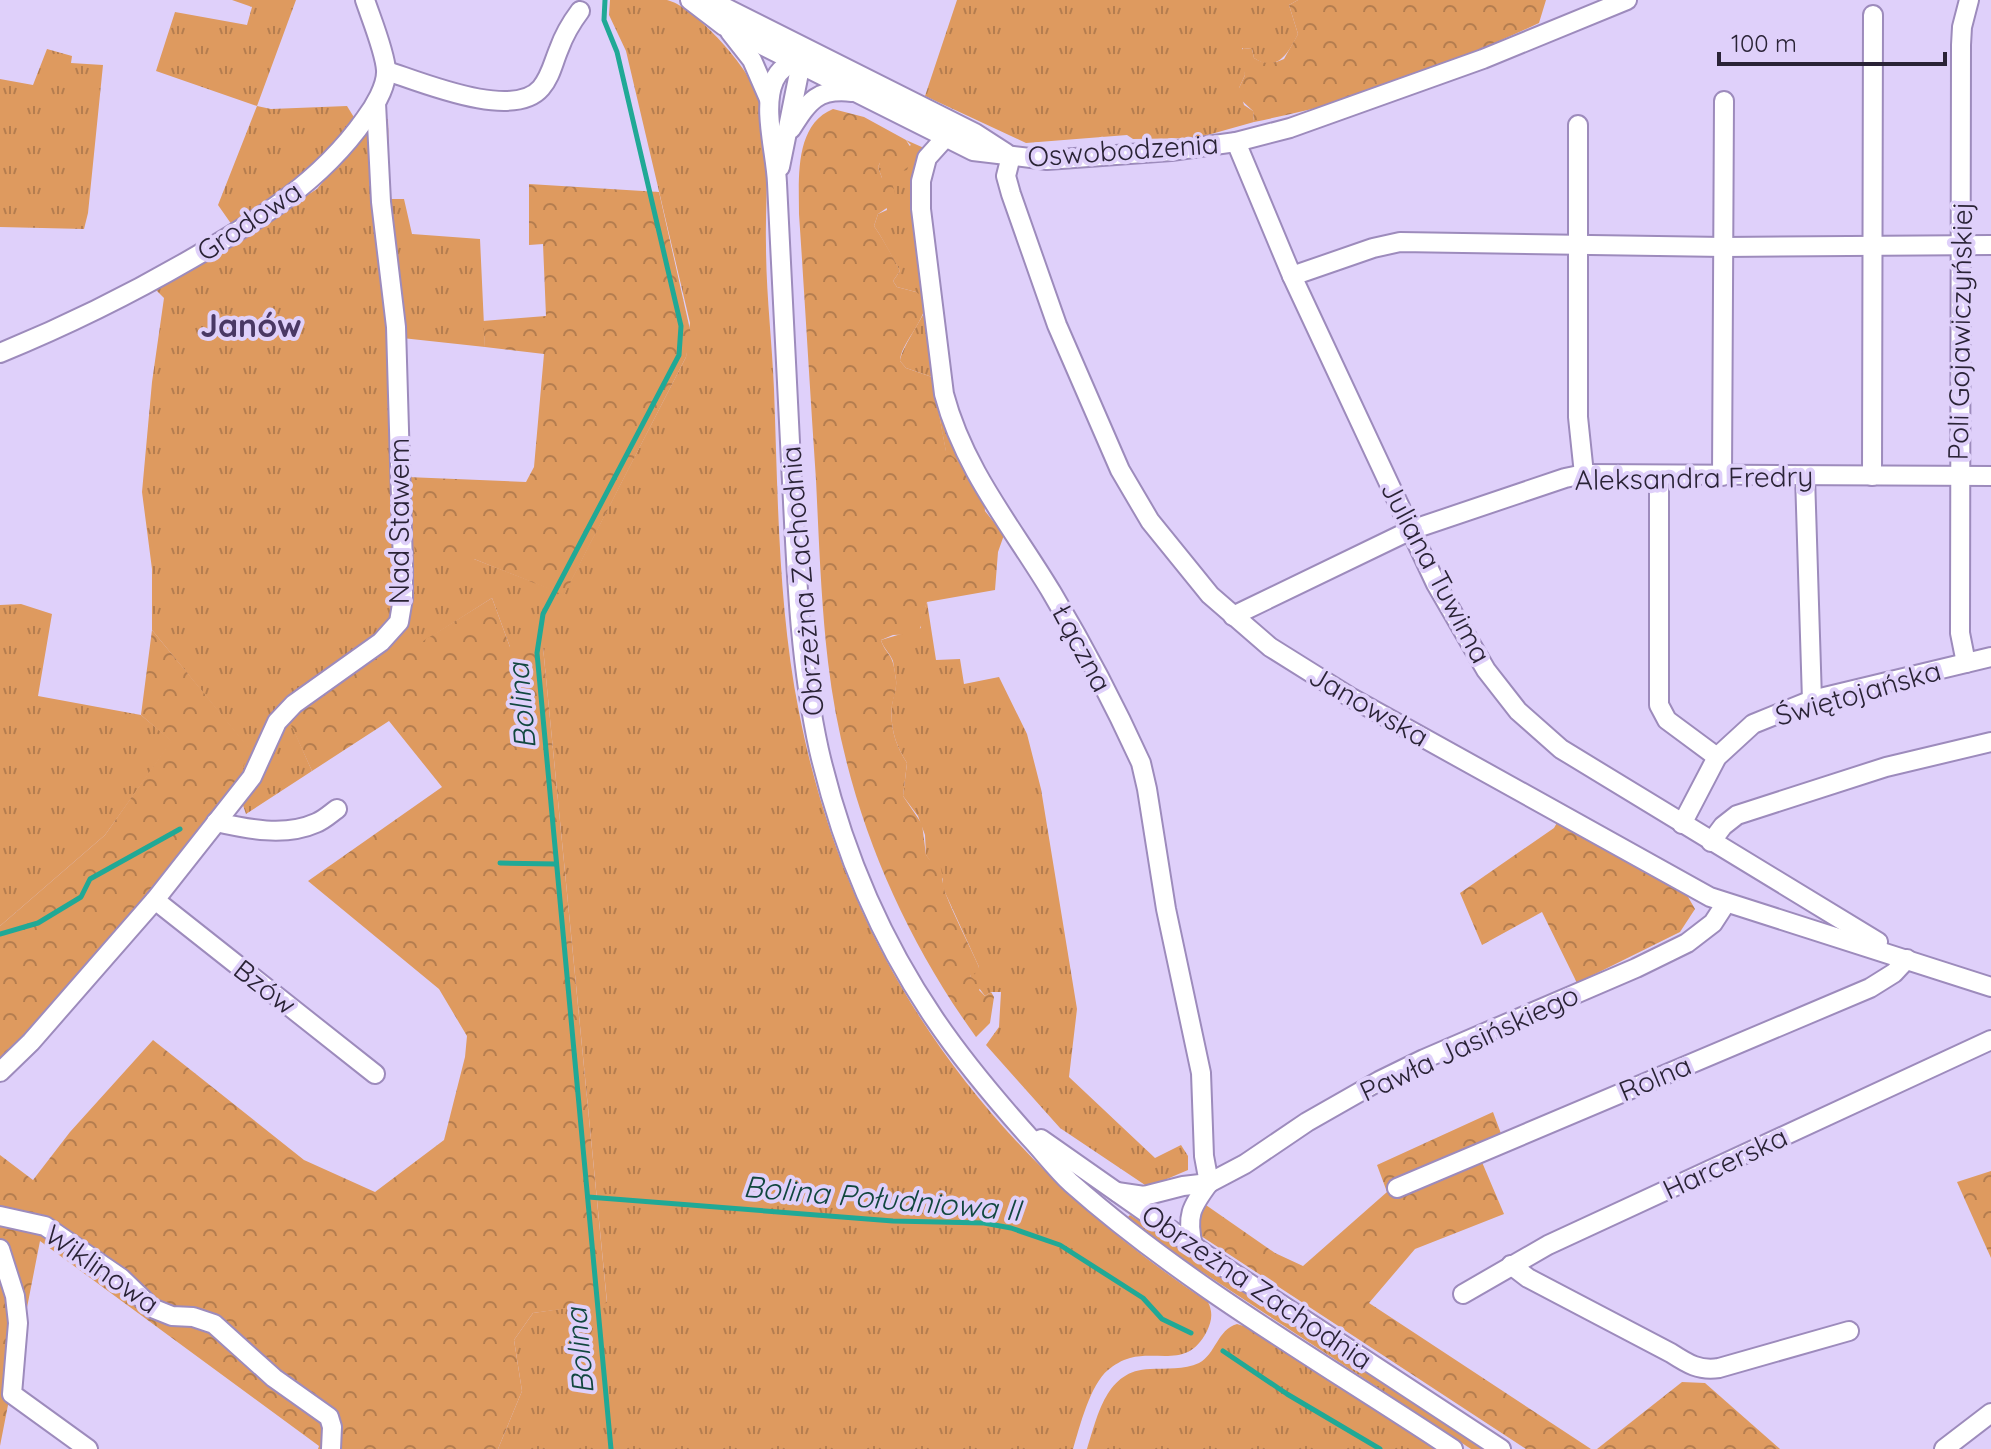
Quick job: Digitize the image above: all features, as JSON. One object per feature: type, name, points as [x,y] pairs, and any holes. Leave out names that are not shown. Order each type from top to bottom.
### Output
[{"type":"street","points":[[365,0],[387,71],[454,93],[485,99],[526,99],[539,90],[580,11]]},
{"type":"street","name":"Oswobodzenia","points":[[690,0],[724,26],[741,44],[763,81],[770,102]]},
{"type":"street","name":"Oswobodzenia","points":[[710,0],[975,133],[1011,156]]},
{"type":"street","name":"Oswobodzenia","points":[[724,26],[973,151],[1047,160],[1171,151],[1236,142],[1335,114],[1483,59],[1627,0]]},
{"type":"street","name":"Poli Gojawiczyńskiej","points":[[1966,663],[1960,633],[1959,476],[1961,45],[1969,0]]},
{"type":"street","points":[[1872,476],[1873,15]]},
{"type":"street","points":[[770,102],[775,78],[786,66],[796,63],[795,52],[783,36]]},
{"type":"street","name":"Oswobodzenia","points":[[796,63],[809,59],[834,63]]},
{"type":"street","name":"Obrzeżna Zachodnia","points":[[777,179],[799,73],[796,63]]},
{"type":"street","name":"Grodowa","points":[[0,353],[136,292],[284,203],[321,171],[351,139],[376,103],[387,71]]},
{"type":"street","name":"Obrzeżna Zachodnia","points":[[788,133],[807,105],[818,95],[833,90],[855,92]]},
{"type":"street","points":[[1722,476],[1724,101]]},
{"type":"street","name":"Obrzeżna Zachodnia","points":[[770,102],[777,179],[798,600],[810,704],[846,844],[884,931],[907,975],[947,1038],[985,1087],[1068,1180],[1161,1254],[1453,1449]]},
{"type":"street","name":"Nad Stawem","points":[[0,1072],[31,1042],[155,900],[252,777],[277,722],[294,704],[381,642],[399,622],[403,566],[396,327],[381,202],[376,103]]},
{"type":"street","points":[[1578,125],[1578,417],[1584,474]]},
{"type":"street","name":"Łączna","points":[[945,138],[927,158],[921,181],[921,209],[941,375],[950,418],[974,470],[1052,593],[1141,763],[1175,960],[1201,1073],[1204,1156],[1209,1183]]},
{"type":"street","name":"Juliana Tuwima","points":[[1236,142],[1292,276],[1436,584],[1486,670],[1518,711],[1561,749],[1904,958]]},
{"type":"street","name":"Janowska","points":[[1011,156],[1006,176],[1011,194],[1057,325],[1120,470],[1150,521],[1210,595],[1233,616],[1270,647],[1350,697],[1620,848],[1726,903],[1991,987]]},
{"type":"street","points":[[1292,276],[1400,242],[1724,247],[1991,245]]},
{"type":"street","name":"Aleksandra Fredry","points":[[1233,616],[1411,530],[1584,474],[1991,476]]},
{"type":"street","points":[[1659,476],[1659,705],[1667,720],[1717,757]]},
{"type":"street","points":[[1805,476],[1812,700]]},
{"type":"street","name":"Świętojańska","points":[[1682,824],[1717,757],[1753,724],[1812,700],[1991,657]]},
{"type":"street","points":[[1711,842],[1723,826],[1737,815],[1886,767],[1991,742]]},
{"type":"street","points":[[216,822],[250,830],[284,830],[316,823],[337,809]]},
{"type":"street","points":[[1779,919],[1785,909],[1790,887]]},
{"type":"street","name":"Bzów","points":[[155,900],[375,1074]]},
{"type":"street","name":"Pawła Jasińskiego","points":[[1117,1192],[1144,1196],[1209,1183],[1379,1081],[1687,943],[1713,923],[1726,903]]},
{"type":"street","name":"Rolna","points":[[1397,1188],[1870,988],[1894,973],[1904,958]]},
{"type":"street","name":"Harcerska","points":[[1463,1294],[1548,1245],[1991,1040]]},
{"type":"street","name":"Obrzeżna Zachodnia","points":[[1016,1122],[1193,1246],[1501,1449]]},
{"type":"street","points":[[1193,1246],[1188,1225],[1190,1215],[1193,1204],[1209,1183]]},
{"type":"street","name":"Wiklinowa","points":[[0,1216],[45,1226],[121,1278],[152,1308],[172,1316],[193,1317],[214,1324],[274,1378],[329,1417],[331,1449]]},
{"type":"street","points":[[0,1249],[15,1296],[18,1323],[12,1394],[88,1449]]},
{"type":"street","points":[[1511,1265],[1528,1278],[1691,1366],[1704,1370],[1849,1331]]},
{"type":"street","points":[[1944,1449],[1991,1413]]},
{"type":"green space","points":[[232,0],[296,0],[257,106],[156,71],[175,12],[247,25],[252,7]]},
{"type":"green space","points":[[610,0],[667,0],[678,4],[726,48],[751,82],[756,80],[763,101],[767,145],[767,281],[787,632],[799,712],[822,805],[854,892],[894,973],[942,1049],[997,1120],[1060,1185],[1131,1246],[1210,1306],[1209,1327],[1191,1350],[1172,1356],[1130,1358],[1108,1370],[1091,1396],[1073,1449],[498,1449],[522,1391],[514,1340],[533,1313],[607,1302],[543,647],[510,647],[492,598],[412,649],[281,701],[312,771],[246,814],[236,785],[249,749],[152,630],[152,569],[142,492],[152,382],[164,298],[156,290],[317,189],[373,119],[388,119],[390,199],[404,199],[412,234],[480,239],[485,347],[402,338],[407,477],[474,559],[564,594],[686,357],[690,323],[626,51],[609,15]]},
{"type":"green space","points":[[957,0],[1298,0],[1289,5],[1298,34],[1286,54],[1269,64],[1254,58],[1252,49],[1242,48],[1245,75],[1239,88],[1244,105],[1253,111],[1254,122],[1197,138],[1133,139],[1127,135],[1026,143],[925,96]]},
{"type":"green space","points":[[1298,0],[1546,0],[1539,23],[1465,56],[1364,94],[1254,122],[1253,111],[1238,97],[1245,75],[1239,55],[1243,48],[1252,49],[1254,58],[1262,62],[1273,63],[1284,59],[1298,34],[1289,5]]},
{"type":"green space","points":[[47,49],[72,56],[71,63],[103,65],[84,229],[0,227],[0,79],[33,85]]},
{"type":"green space","points":[[257,106],[271,109],[347,106],[355,119],[315,168],[232,225],[218,205]]},
{"type":"green space","points":[[833,109],[864,117],[906,140],[914,153],[907,170],[899,172],[880,163],[878,167],[882,178],[892,183],[895,193],[894,203],[878,214],[874,226],[900,271],[893,281],[897,287],[916,292],[927,300],[900,361],[906,368],[932,377],[946,451],[962,464],[984,500],[985,511],[1004,535],[998,552],[995,590],[927,602],[917,634],[893,635],[881,640],[895,674],[892,721],[896,742],[907,763],[903,796],[922,824],[926,855],[940,865],[945,892],[979,967],[970,976],[975,980],[982,979],[984,983],[979,990],[985,996],[991,992],[994,997],[990,1023],[976,1037],[921,951],[878,859],[847,762],[828,662],[799,214],[799,170],[811,127]]},
{"type":"green space","points":[[906,140],[924,148],[914,176],[962,464],[946,452],[932,377],[906,368],[900,361],[925,311],[916,292],[897,287],[893,281],[900,271],[874,226],[878,214],[887,210],[878,167],[911,145]]},
{"type":"green space","points":[[529,184],[659,192],[691,334],[686,357],[564,595],[474,559],[416,562],[407,477],[526,482],[534,467],[544,354],[485,347],[483,321],[546,316],[543,244],[529,245]]},
{"type":"green space","points":[[492,598],[510,647],[543,647],[607,1303],[533,1313],[514,1340],[522,1391],[498,1449],[318,1449],[319,1446],[40,1241],[0,1446],[0,1155],[33,1180],[70,1132],[153,1040],[304,1160],[375,1192],[444,1140],[465,1057],[467,1036],[439,989],[308,881],[442,787],[389,721],[312,771],[280,701],[373,635],[412,648]]},
{"type":"green space","points":[[927,602],[936,660],[960,659],[964,684],[999,677],[1027,734],[1041,789],[1077,1009],[1069,1077],[1155,1158],[1181,1145],[1188,1156],[1188,1170],[1148,1187],[1060,1128],[986,1045],[999,1027],[1001,992],[991,992],[985,996],[970,976],[979,967],[943,888],[943,879],[926,855],[925,835],[918,816],[903,796],[907,763],[896,742],[892,713],[896,680],[893,661],[881,640],[921,628]]},
{"type":"green space","points":[[21,604],[52,614],[38,696],[141,715],[172,741],[105,835],[0,926],[0,605]]},
{"type":"green space","points":[[152,630],[250,749],[219,832],[0,1080],[0,926],[105,835],[171,741],[141,715]]},
{"type":"green space","points":[[1558,821],[1684,890],[1695,909],[1680,932],[1577,983],[1542,912],[1482,945],[1460,893],[1554,828]]},
{"type":"green space","points":[[1493,1112],[1503,1139],[1476,1148],[1504,1214],[1415,1249],[1369,1303],[1591,1449],[1526,1449],[1198,1234],[1203,1203],[1275,1253],[1303,1266],[1387,1192],[1377,1165]]},
{"type":"green space","points":[[1991,1171],[1991,1258],[1957,1182]]},
{"type":"green space","points":[[1130,1215],[1486,1449],[1471,1449],[1187,1262],[1132,1221],[1128,1217]]},
{"type":"green space","points":[[1237,1324],[1250,1328],[1437,1449],[1087,1449],[1106,1397],[1123,1377],[1135,1371],[1181,1368],[1199,1363],[1225,1331]]},
{"type":"green space","points":[[1682,1382],[1705,1383],[1780,1449],[1597,1449]]},
{"type":"waterway","name":"Bolina","points":[[605,0],[604,20],[617,52],[681,326],[679,355],[543,614],[537,653],[611,1449]]},
{"type":"waterway","points":[[0,934],[38,923],[81,897],[90,879],[180,829]]},
{"type":"waterway","points":[[500,863],[556,864]]},
{"type":"waterway","name":"Bolina Południowa II","points":[[588,1197],[893,1221],[984,1223],[1011,1228],[1060,1245],[1143,1298],[1162,1319],[1191,1333]]},
{"type":"waterway","name":"Bolina Południowa II","points":[[1223,1351],[1287,1394],[1380,1449]]},
{"type":"district","name":"Janów","points":[[251,326]]}]
